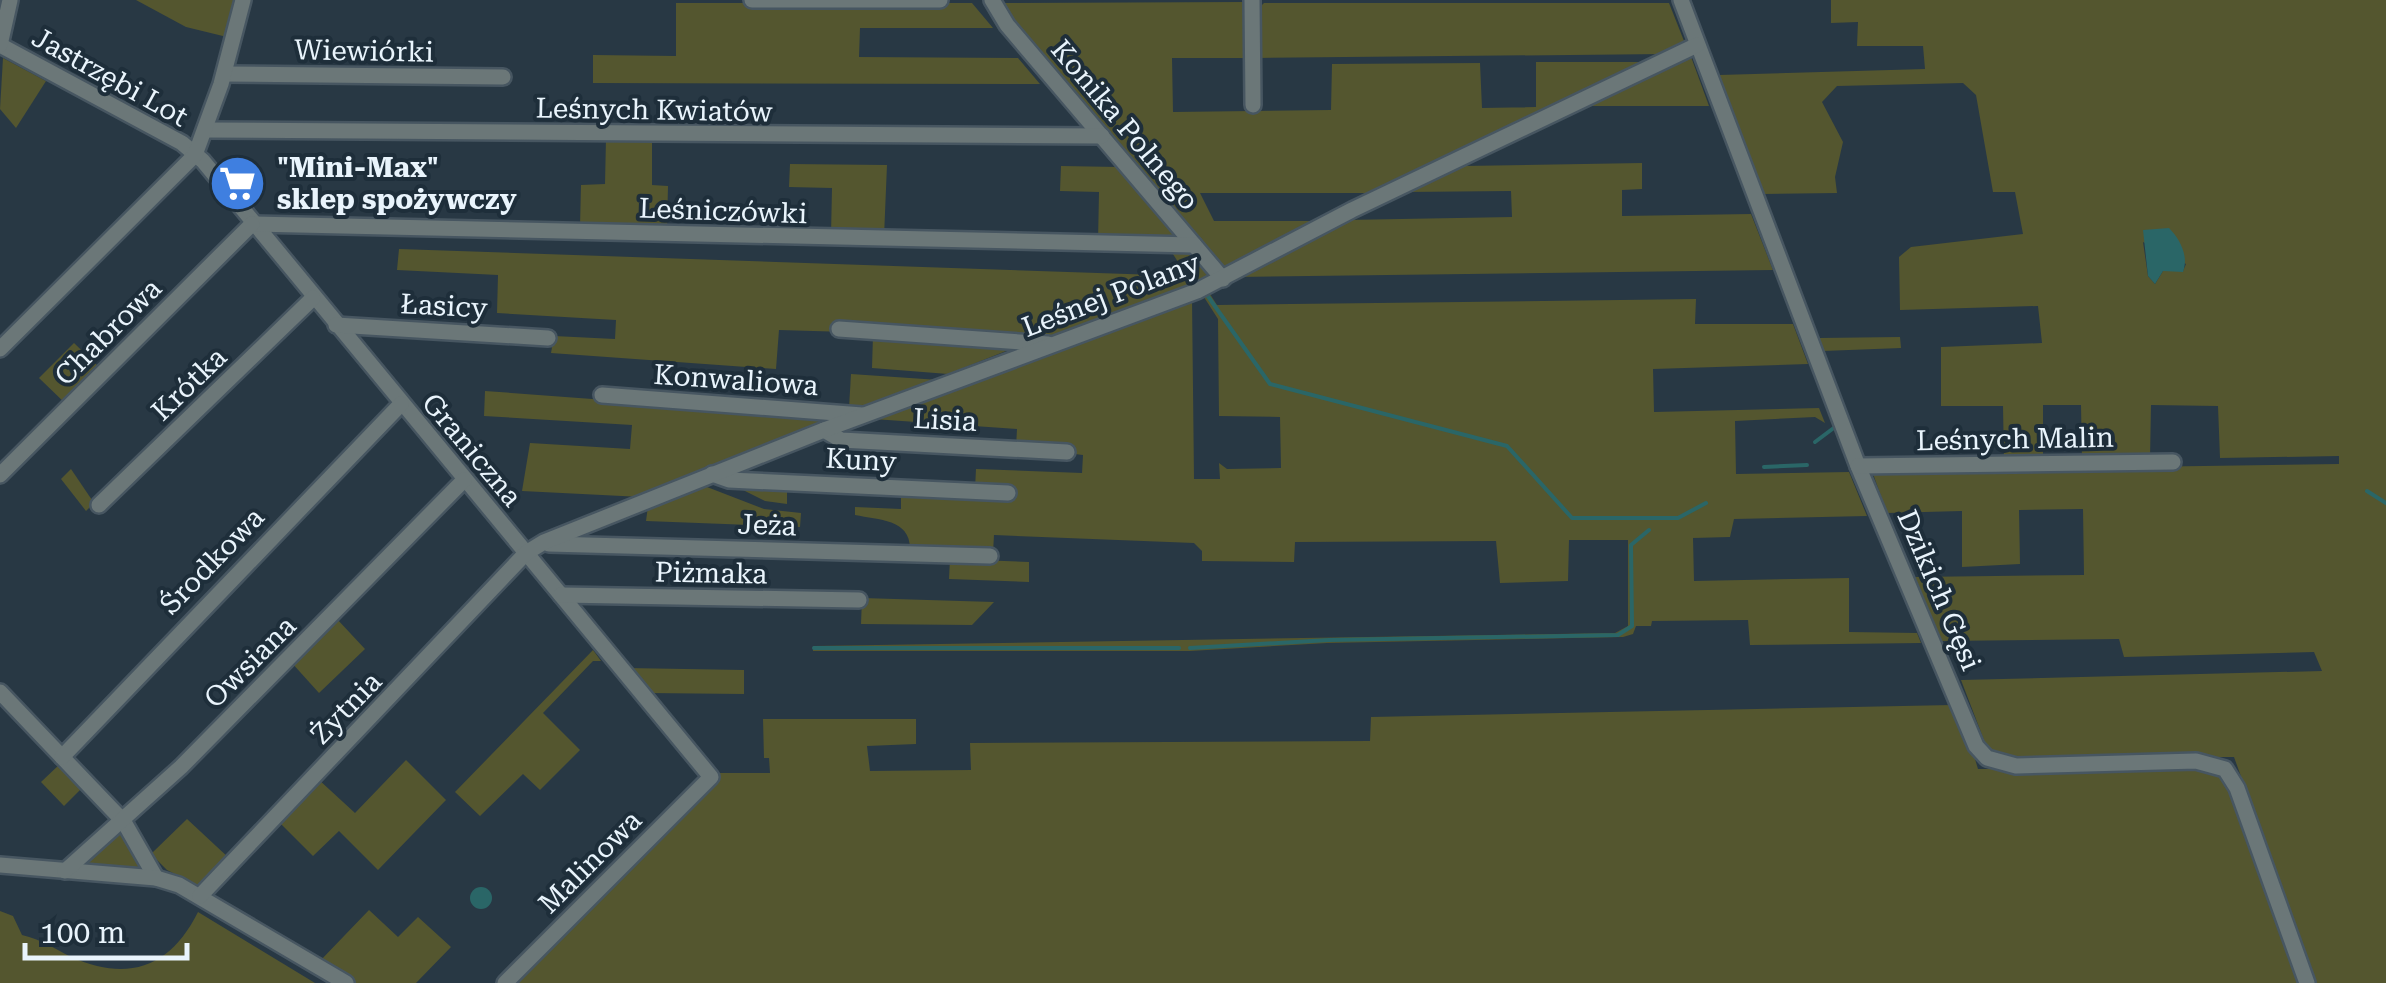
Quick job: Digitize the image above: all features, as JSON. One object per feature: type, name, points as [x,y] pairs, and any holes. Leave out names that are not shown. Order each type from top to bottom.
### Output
[{"type":"street","points":[[0,45],[10,0]]},
{"type":"street","points":[[0,349],[195,155],[224,74],[243,0]]},
{"type":"street","points":[[752,0],[940,0]]},
{"type":"street","name":"Konika Polnego","points":[[992,0],[1224,279]]},
{"type":"street","points":[[1252,0],[1253,106]]},
{"type":"street","name":"Dzikich Gęsi","points":[[1681,0],[1858,466],[1984,756],[2016,766],[2196,761],[2225,769],[2237,788],[2308,983]]},
{"type":"street","name":"Jastrzębi Lot","points":[[0,45],[182,143],[195,155]]},
{"type":"street","name":"Leśnej Polany","points":[[526,553],[544,542],[824,430],[1224,279],[1352,210],[1696,45]]},
{"type":"street","name":"Wiewiórki","points":[[224,74],[503,77]]},
{"type":"street","name":"Leśnych Kwiatów","points":[[205,130],[1102,136]]},
{"type":"street","name":"Graniczna","points":[[195,155],[711,777]]},
{"type":"street","name":"Leśniczówki","points":[[252,224],[1194,245]]},
{"type":"street","name":"Chabrowa","points":[[0,475],[252,224]]},
{"type":"street","name":"Krótka","points":[[99,505],[313,298]]},
{"type":"street","name":"Łasicy","points":[[336,325],[548,338]]},
{"type":"street","points":[[839,328],[1052,344]]},
{"type":"street","name":"Konwaliowa","points":[[602,395],[866,416]]},
{"type":"street","name":"Środkowa","points":[[62,757],[401,404]]},
{"type":"street","name":"Lisia","points":[[824,430],[841,440],[1066,452]]},
{"type":"street","name":"Leśnych Malin","points":[[1858,466],[2173,462]]},
{"type":"street","name":"Kuny","points":[[712,474],[729,480],[1008,493]]},
{"type":"street","name":"Owsiana","points":[[65,871],[124,822],[464,480]]},
{"type":"street","name":"Jeża","points":[[544,542],[990,556]]},
{"type":"street","name":"Żytnia","points":[[200,896],[526,553]]},
{"type":"street","name":"Piżmaka","points":[[561,595],[859,600]]},
{"type":"street","points":[[0,692],[124,822],[156,878]]},
{"type":"street","name":"Malinowa","points":[[505,983],[711,777]]},
{"type":"street","points":[[0,866],[156,878],[200,896],[346,983]]},
{"type":"shaded area","points":[[136,0],[236,0],[227,37],[186,27]]},
{"type":"shaded area","points":[[1831,0],[2386,0],[2386,983],[2315,983],[2234,757],[1998,757],[1987,748],[1961,680],[2322,671],[2314,652],[2124,657],[2119,639],[1942,641],[1915,577],[2084,575],[2083,509],[2019,510],[2020,564],[1962,567],[1962,511],[1887,513],[1872,471],[2339,464],[2339,456],[2220,458],[2218,406],[2151,405],[2150,459],[2082,460],[2081,405],[2043,405],[2043,461],[2004,462],[2003,406],[1941,406],[1941,347],[2042,343],[2038,306],[1900,310],[1899,257],[1911,247],[2023,234],[2015,192],[1993,192],[1976,95],[1963,83],[1837,86],[1822,102],[1843,142],[1835,177],[1837,193],[1762,194],[1719,75],[1925,69],[1923,46],[1857,46],[1858,22],[1831,23]],"holes":[[[2143,242],[2186,264],[2183,271],[2163,271],[2155,284],[2148,276]]]},
{"type":"shaded area","points":[[1243,2],[1248,29],[1244,30],[1244,58],[1172,58],[1173,112],[1331,110],[1332,64],[1480,63],[1482,108],[1536,107],[1536,62],[1649,62],[1380,193],[1200,193],[1214,221],[1315,221],[1229,270],[1203,250],[1185,220],[1019,29],[1004,3]]},
{"type":"shaded area","points":[[676,3],[972,3],[993,28],[860,28],[859,57],[1018,58],[1040,84],[593,83],[593,55],[676,56]]},
{"type":"shaded area","points":[[1264,3],[1669,3],[1686,46],[1665,54],[1257,58],[1258,9]]},
{"type":"shaded area","points":[[1690,54],[1709,106],[1585,106]]},
{"type":"shaded area","points":[[3,58],[46,81],[16,128],[0,109]]},
{"type":"shaded area","points":[[606,138],[652,138],[652,185],[668,186],[667,230],[580,227],[581,185],[605,184]]},
{"type":"shaded area","points":[[1642,163],[1642,189],[1622,190],[1622,216],[1751,214],[1773,270],[1235,277],[1345,220],[1512,217],[1511,191],[1404,192],[1463,166]]},
{"type":"shaded area","points":[[790,164],[887,165],[884,237],[831,235],[832,188],[789,187]]},
{"type":"shaded area","points":[[1061,166],[1119,167],[1182,239],[1098,242],[1099,192],[1060,191]]},
{"type":"shaded area","points":[[2169,228],[2182,248],[2185,266],[2183,272],[2163,271],[2155,284],[2148,276],[2143,230]]},
{"type":"shaded area","points":[[399,249],[1187,276],[1171,251],[1188,250],[1207,275],[1204,284],[1051,338],[779,330],[776,369],[551,353],[554,336],[615,339],[616,320],[497,313],[498,275],[397,270]]},
{"type":"shaded area","points":[[1208,291],[1217,305],[1696,299],[1695,324],[1793,324],[1808,364],[1653,369],[1654,412],[1819,408],[1825,423],[1815,417],[1735,421],[1736,474],[1849,472],[1867,516],[1734,519],[1730,537],[1693,538],[1694,581],[1849,578],[1849,632],[1917,633],[1921,643],[1750,645],[1748,620],[1652,621],[1651,626],[1636,626],[1633,634],[1623,637],[1327,643],[1190,651],[813,651],[813,646],[1615,633],[1628,626],[1628,540],[1569,540],[1568,581],[1500,583],[1496,541],[1295,542],[1294,562],[1202,561],[1202,551],[1194,543],[994,535],[993,553],[910,550],[909,540],[899,527],[855,515],[855,507],[901,509],[901,489],[975,489],[976,469],[1082,473],[1083,455],[1016,447],[1017,429],[873,419],[1192,298],[1194,479],[1220,479],[1219,463],[1227,469],[1281,468],[1280,417],[1219,416],[1218,319],[1202,294]]},
{"type":"shaded area","points":[[873,335],[1021,345],[948,374],[872,368]]},
{"type":"shaded area","points":[[1900,337],[1901,348],[1823,351],[1819,338]]},
{"type":"shaded area","points":[[74,343],[101,369],[67,405],[39,378]]},
{"type":"shaded area","points":[[851,374],[939,380],[873,410],[849,408]]},
{"type":"shaded area","points":[[485,391],[846,418],[642,497],[522,491],[530,443],[630,449],[632,425],[484,416]]},
{"type":"shaded area","points":[[71,469],[94,503],[86,511],[61,479]]},
{"type":"shaded area","points":[[787,482],[787,504],[765,501],[729,483]]},
{"type":"shaded area","points":[[707,487],[764,509],[801,513],[800,527],[646,521],[648,506]]},
{"type":"shaded area","points":[[950,559],[1029,562],[1029,582],[949,579]]},
{"type":"shaded area","points":[[862,598],[994,602],[972,625],[861,624]]},
{"type":"shaded area","points":[[336,618],[365,649],[319,693],[291,662]]},
{"type":"shaded area","points":[[593,650],[601,661],[593,661],[543,713],[580,750],[540,790],[523,774],[480,816],[455,792]]},
{"type":"shaded area","points":[[626,668],[744,670],[744,694],[647,693]]},
{"type":"shaded area","points":[[1952,705],[1967,732],[1978,769],[2200,768],[2212,769],[2228,780],[2299,983],[514,983],[715,786],[714,773],[770,773],[769,758],[764,758],[763,719],[916,719],[916,744],[867,746],[870,771],[971,770],[970,743],[1370,741],[1371,717]]},
{"type":"shaded area","points":[[406,760],[446,800],[378,870],[339,831],[313,856],[278,821],[318,779],[355,813]]},
{"type":"shaded area","points":[[61,763],[82,788],[64,806],[41,782]]},
{"type":"shaded area","points":[[187,819],[230,859],[203,888],[167,870],[151,854]]},
{"type":"shaded area","points":[[122,831],[140,864],[137,870],[83,865]]},
{"type":"shaded area","points":[[481,887],[489,890],[489,906],[481,909],[473,906],[470,898],[473,890]]},
{"type":"shaded area","points":[[369,910],[398,937],[418,917],[451,947],[416,983],[355,983],[320,961]]},
{"type":"shaded area","points":[[0,911],[13,916],[22,935],[92,965],[112,969],[130,968],[162,957],[187,931],[198,912],[315,983],[0,983]]},
{"type":"waterway","points":[[1207,295],[1270,384],[1507,446],[1572,518],[1678,518],[1706,503]]},
{"type":"waterway","points":[[1815,442],[1835,427]]},
{"type":"waterway","points":[[1764,467],[1807,465]]},
{"type":"waterway","points":[[2367,491],[2386,503]]},
{"type":"waterway","points":[[1190,648],[1329,640],[1618,635],[1632,626],[1631,545],[1649,530]]},
{"type":"waterway","points":[[814,648],[1179,648]]},
{"type":"place","name":"\"Mini-Max\" sklep spożywczy","points":[[238,183]]}]
